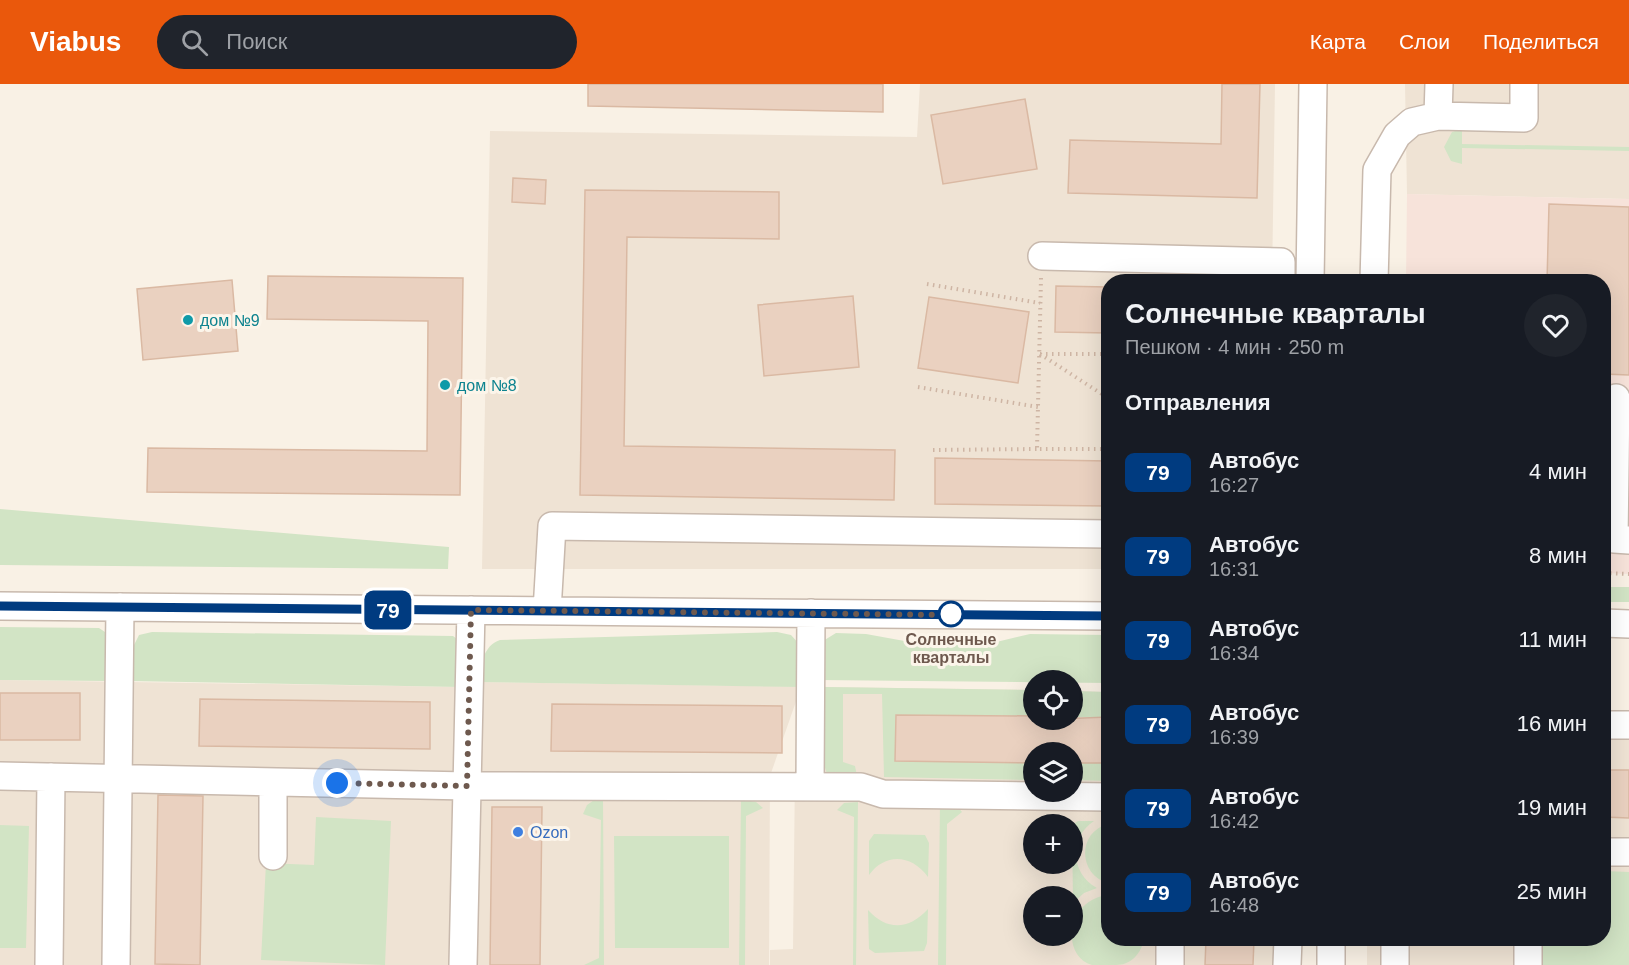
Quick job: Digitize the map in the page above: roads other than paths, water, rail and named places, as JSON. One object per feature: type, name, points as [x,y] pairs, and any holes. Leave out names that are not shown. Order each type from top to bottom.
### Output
[{"type":"street","points":[[1310,274],[1313,84]]},
{"type":"street","points":[[1438,116],[1439,84]]},
{"type":"street","points":[[1374,274],[1377,170],[1397,135],[1412,122],[1438,116],[1524,118],[1524,84]]},
{"type":"street","points":[[1042,256],[1281,262],[1281,274]]},
{"type":"street","points":[[1616,398],[1614,539],[1629,540]]},
{"type":"street","points":[[547,611],[552,526],[1101,534]]},
{"type":"street","points":[[0,606],[1101,616]]},
{"type":"street","points":[[116,965],[120,779],[120,607]]},
{"type":"street","points":[[463,965],[471,610]]},
{"type":"street","points":[[810,787],[811,613]]},
{"type":"street","points":[[1611,623],[1629,624]]},
{"type":"street","points":[[1611,724],[1629,725]]},
{"type":"street","points":[[0,776],[467,786],[861,787],[884,794],[1101,797]]},
{"type":"street","points":[[49,965],[51,777]]},
{"type":"street","points":[[273,782],[273,856]]},
{"type":"street","points":[[1611,852],[1629,852]]},
{"type":"street","points":[[1170,946],[1170,965]]},
{"type":"street","points":[[1287,965],[1288,946]]},
{"type":"street","points":[[1331,946],[1331,965]]},
{"type":"street","points":[[1395,946],[1395,965]]},
{"type":"street","points":[[1527,965],[1528,946]]},
{"type":"place","name":"дом №9","points":[[188,320]]},
{"type":"place","name":"дом №8","points":[[445,385]]},
{"type":"place","name":"Солнечные кварталы","points":[[951,614]]},
{"type":"place","name":"Ozon","points":[[518,832]]}]
